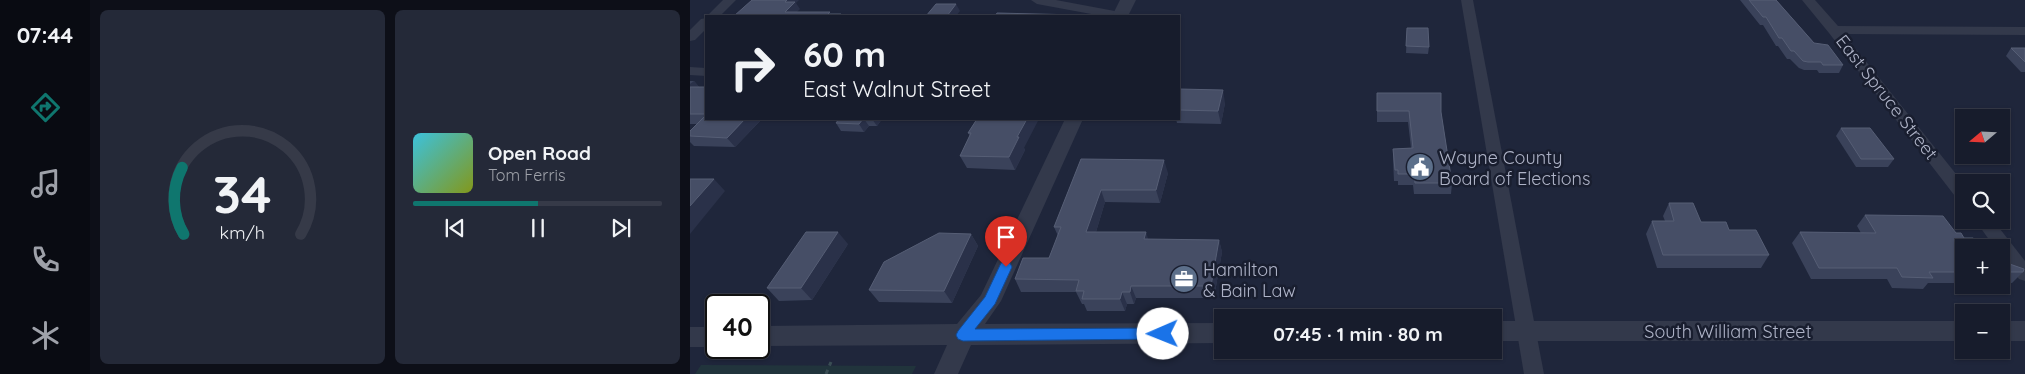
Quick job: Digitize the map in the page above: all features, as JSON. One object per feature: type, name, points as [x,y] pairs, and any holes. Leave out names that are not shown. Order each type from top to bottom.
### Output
[{"type":"street","points":[[713,15],[730,0]]},
{"type":"street","points":[[1037,0],[1115,15]]},
{"type":"street","points":[[1120,15],[1128,0]]},
{"type":"street","points":[[1467,0],[1534,374]]},
{"type":"street","name":"East Spruce Street","points":[[1808,0],[1834,30],[1955,185]]},
{"type":"street","points":[[690,37],[705,23]]},
{"type":"street","points":[[1834,30],[2025,32]]},
{"type":"street","points":[[690,72],[705,72]]},
{"type":"street","points":[[946,374],[963,335],[990,301],[1074,120]]},
{"type":"street","points":[[1990,229],[2025,274]]},
{"type":"street","name":"South William Street","points":[[1502,331],[1955,331]]},
{"type":"street","points":[[2010,331],[2025,331]]},
{"type":"street","points":[[770,336],[1214,333]]},
{"type":"street","points":[[690,337],[705,337]]},
{"type":"path","points":[[826,374],[831,362]]},
{"type":"shaded area","points":[[701,365],[916,366],[912,374],[695,374]]},
{"type":"building","points":[[752,0],[787,0],[785,2],[795,2],[785,12],[830,12],[828,14],[841,14],[840,15],[735,15]]},
{"type":"building","points":[[1749,0],[1776,0],[1814,43],[1828,45],[1843,65],[1823,65],[1821,62],[1803,61],[1794,51],[1791,51],[1782,38],[1779,38],[1766,17],[1763,17]]},
{"type":"building","points":[[936,4],[956,4],[948,15],[927,15]]},
{"type":"building","points":[[997,13],[1077,15],[996,15]]},
{"type":"building","points":[[1407,28],[1428,28],[1429,47],[1406,46]]},
{"type":"building","points":[[2011,48],[2025,48],[2025,62]]},
{"type":"building","points":[[690,87],[705,87],[705,114],[690,114]]},
{"type":"building","points":[[1180,89],[1223,90],[1218,111],[1180,110]]},
{"type":"building","points":[[1377,93],[1441,93],[1441,112],[1452,183],[1415,183],[1414,174],[1398,174],[1398,170],[1395,170],[1393,149],[1413,148],[1409,111],[1377,111]]},
{"type":"building","points":[[705,116],[705,120],[744,120],[727,138],[690,136],[690,131]]},
{"type":"building","points":[[838,120],[862,120],[859,124],[836,123]]},
{"type":"building","points":[[976,120],[1026,120],[1009,157],[960,156],[971,133],[968,133]]},
{"type":"building","points":[[1841,128],[1870,128],[1894,159],[1861,159]]},
{"type":"building","points":[[1081,159],[1164,160],[1156,190],[1101,190],[1086,232],[1146,232],[1144,239],[1219,240],[1211,286],[1131,286],[1130,292],[1122,292],[1120,299],[1082,299],[1084,291],[1076,291],[1079,280],[1015,279],[1023,258],[1049,258],[1061,227],[1054,227]]},
{"type":"building","points":[[690,179],[714,179],[690,206]]},
{"type":"building","points":[[1669,203],[1693,203],[1701,222],[1726,222],[1729,230],[1756,230],[1769,255],[1663,255],[1652,221],[1674,221]]},
{"type":"building","points":[[1865,215],[1943,216],[1956,233],[1961,233],[1964,238],[1974,239],[1955,239],[1955,272],[1929,272],[1933,278],[1902,277],[1897,268],[1819,268],[1800,232],[1876,233]]},
{"type":"building","points":[[806,232],[838,232],[801,288],[767,288]]},
{"type":"building","points":[[939,233],[971,234],[944,291],[869,290],[884,262]]},
{"type":"building","points":[[2010,264],[2024,269],[2023,272],[2010,272]]},
{"type":"place","name":"Wayne County Board of Elections","points":[[1420,167]]},
{"type":"place","name":"Hamilton & Bain Law","points":[[1184,279]]},
{"type":"route","points":[[1006,267],[990,301],[963,335],[1163,334]]}]
